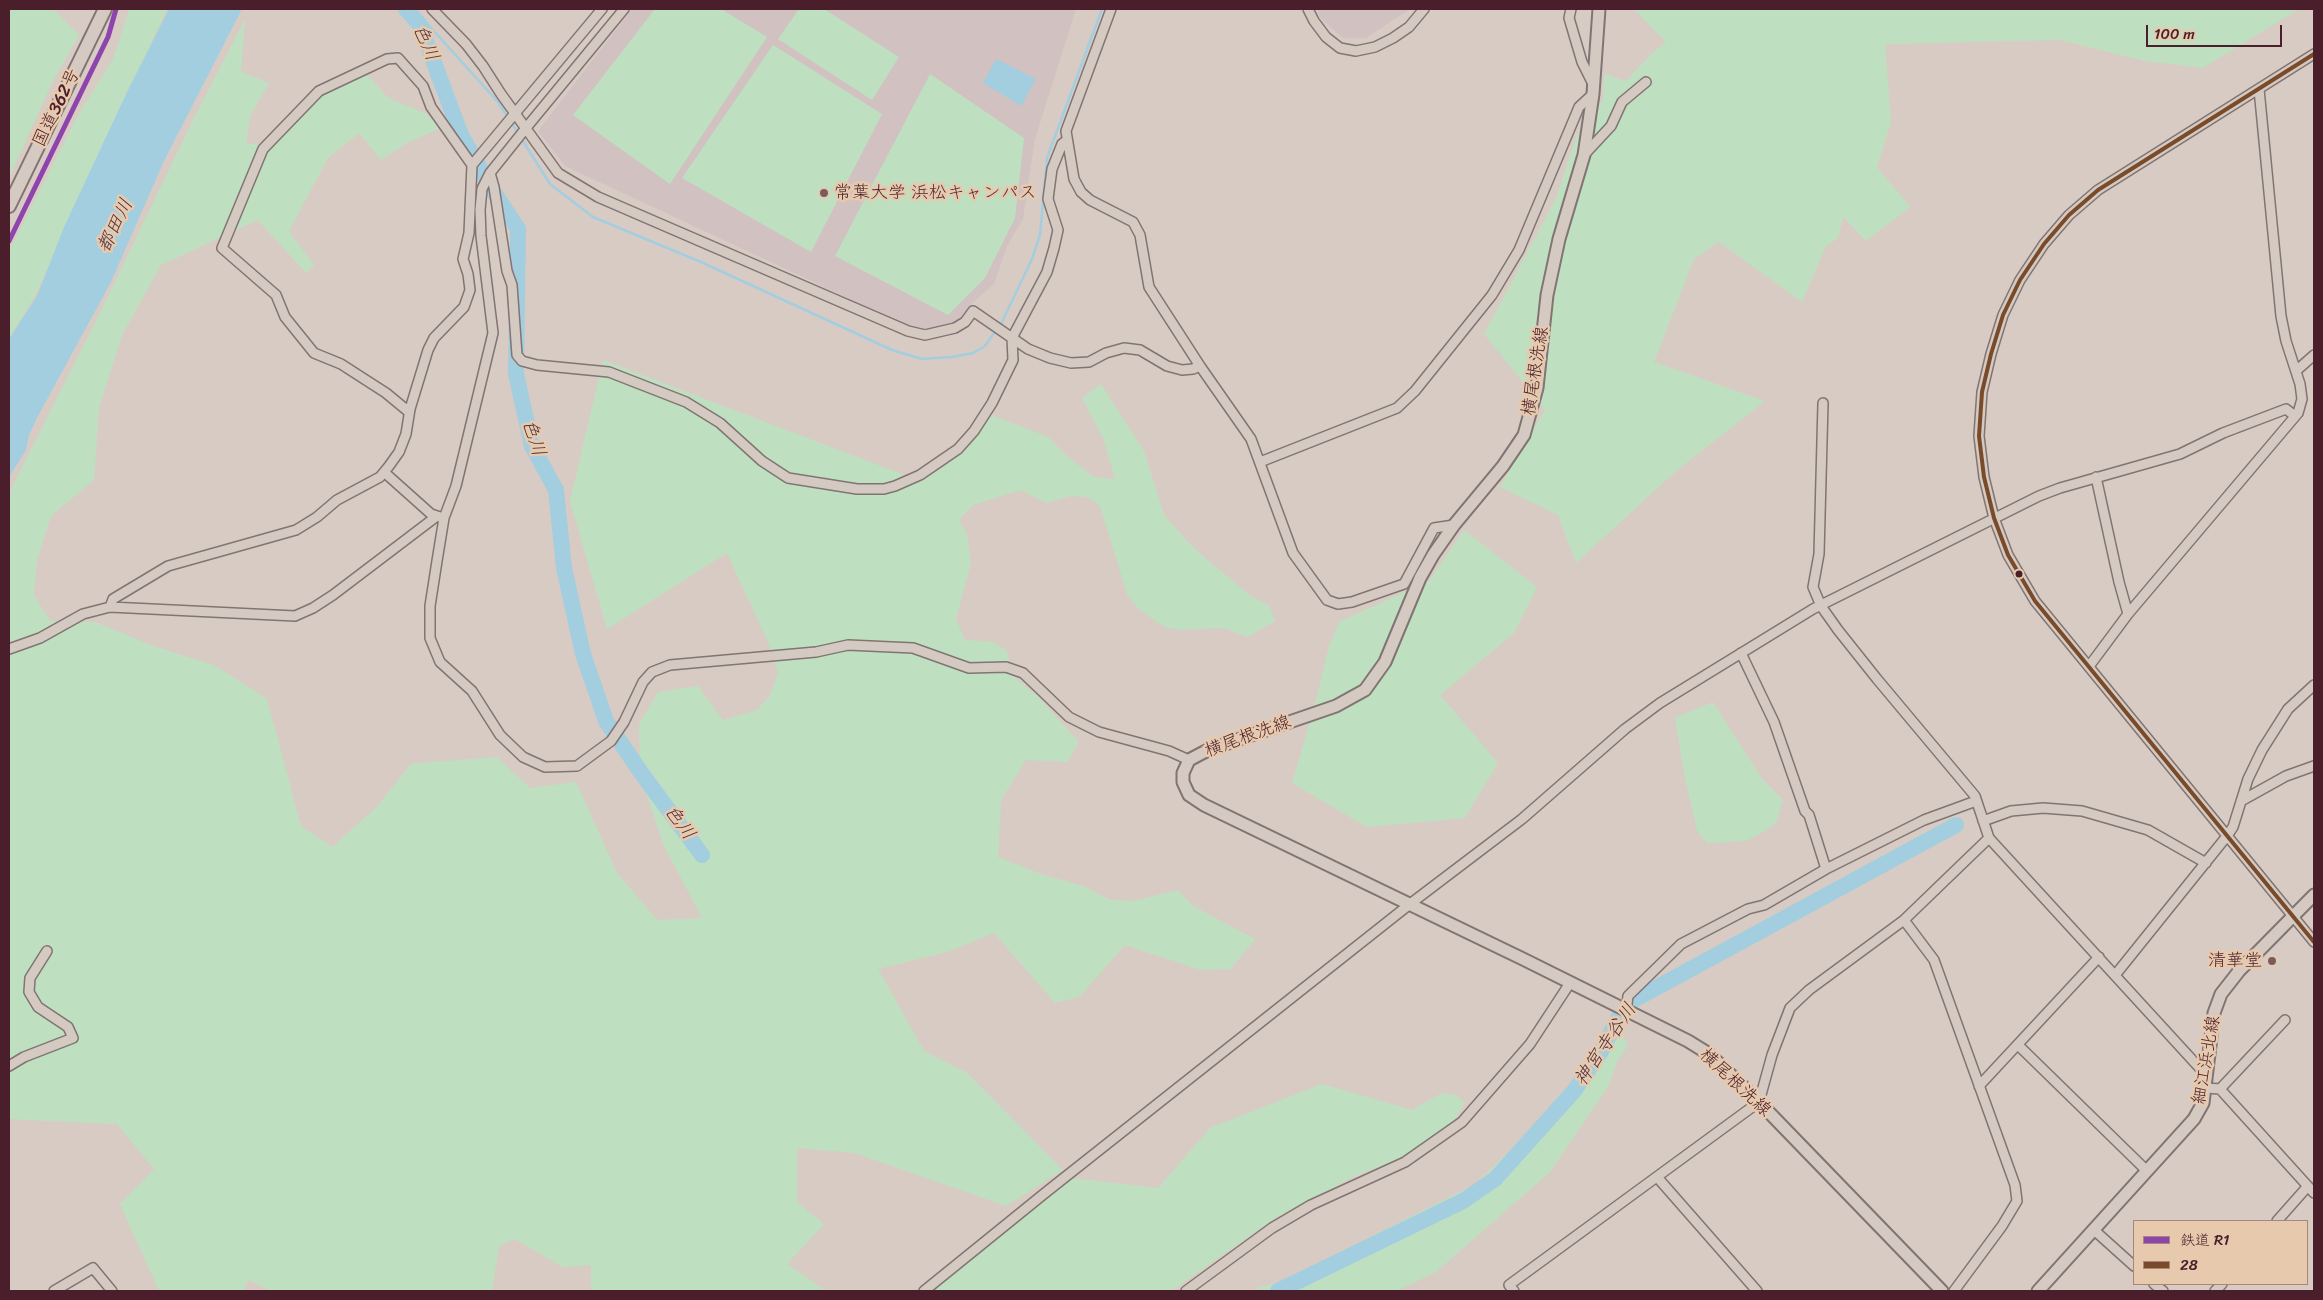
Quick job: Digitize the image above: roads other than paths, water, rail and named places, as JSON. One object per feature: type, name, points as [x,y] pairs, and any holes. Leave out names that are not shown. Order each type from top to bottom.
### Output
[{"type":"highway","name":"国道362号","points":[[9,206],[105,9]]},
{"type":"main road","name":"横尾根洗線","points":[[1599,9],[1593,89],[1584,155],[1559,239],[1547,295],[1537,388],[1524,435],[1503,466],[1454,525],[1420,578],[1384,662],[1365,690],[1336,706],[1208,750],[1190,760],[1183,773],[1183,782],[1189,795],[1197,800],[1688,1041],[1709,1054],[1942,1291]]},
{"type":"main road","name":"細江浜北線","points":[[2038,1291],[2194,1119],[2203,1103],[2214,1013],[2221,994],[2239,971],[2314,895]]},
{"type":"street","points":[[432,9],[466,44],[558,173],[582,188],[908,331],[925,335],[940,333],[965,322],[973,311],[1028,349],[1050,358],[1071,363],[1089,362],[1106,353],[1124,348],[1140,350],[1167,366],[1182,370],[1200,366]]},
{"type":"street","points":[[110,607],[113,599],[168,566],[296,530],[317,517],[337,500],[380,477],[399,452],[406,434],[409,412],[428,350],[434,338],[464,307],[470,290],[463,259],[469,233],[472,165],[602,9]]},
{"type":"street","points":[[624,9],[490,173],[482,189],[480,210],[492,333],[456,486],[441,517],[430,606],[430,638],[440,662],[472,690],[500,734],[523,757],[545,767],[577,766],[611,741],[624,722],[643,682],[652,672],[670,665],[816,652],[848,645],[913,648],[969,668],[1006,667],[1023,674],[1068,717],[1099,732],[1169,751],[1190,760]]},
{"type":"street","points":[[1111,9],[1066,130],[1074,179],[1080,192],[1090,200],[1133,222],[1140,235],[1149,287],[1200,366],[1251,439],[1293,553],[1327,600],[1338,604],[1404,584],[1434,528],[1454,525]]},
{"type":"street","points":[[1308,9],[1326,37],[1340,48],[1356,51],[1374,47],[1394,38],[1409,27],[1424,9]]},
{"type":"street","points":[[1260,462],[1397,408],[1414,391],[1492,295],[1514,258],[1579,107],[1593,89],[1582,62],[1569,18],[1571,9]]},
{"type":"street","points":[[2314,54],[2098,190],[2069,215],[2044,244],[2020,280],[2003,315],[1990,354],[1982,392],[1979,436],[1984,477],[1994,518],[2008,554],[2036,601],[2314,942]]},
{"type":"street","points":[[409,412],[386,393],[341,364],[314,353],[285,318],[276,295],[222,248],[263,149],[319,92],[387,59],[398,58],[423,86],[431,108],[472,165]]},
{"type":"street","points":[[1584,155],[1611,126],[1622,102],[1646,82]]},
{"type":"street","points":[[2090,665],[2128,614],[2298,413],[2302,399],[2281,316],[2258,89]]},
{"type":"street","points":[[490,173],[494,187],[507,271],[512,284],[516,320],[516,344],[519,358],[522,361],[537,365],[609,372],[686,402],[720,423],[762,461],[788,478],[857,489],[884,489],[908,481],[940,463],[966,442],[992,403],[1013,360],[1012,338],[1047,272],[1054,248],[1058,230],[1048,199],[1052,169],[1062,144],[1067,140]]},
{"type":"street","points":[[2296,371],[2314,355]]},
{"type":"street","points":[[1823,403],[1818,554],[1813,587],[1821,606],[1838,630],[1975,796],[1989,838],[2116,974],[2206,1082],[2220,1089],[2311,1190],[2278,1220]]},
{"type":"street","points":[[924,1291],[998,1230],[1410,904],[1522,819],[1625,729],[1660,703],[1821,606],[2039,496],[2096,477],[2180,454],[2223,433],[2286,409],[2294,416]]},
{"type":"street","points":[[384,472],[431,514],[441,517]]},
{"type":"street","points":[[2096,477],[2128,614]]},
{"type":"street","points":[[9,649],[40,638],[83,614],[110,607],[296,616],[333,595],[441,517]]},
{"type":"street","points":[[1741,653],[1774,722],[1805,811],[1809,815],[1826,868]]},
{"type":"street","points":[[2116,974],[2227,836],[2248,779],[2274,729],[2295,702],[2314,684]]},
{"type":"street","points":[[2241,802],[2286,776],[2314,766]]},
{"type":"street","points":[[1626,1012],[1628,996],[1681,944],[1748,909],[1764,905],[1826,868],[1924,820],[1976,801]]},
{"type":"street","points":[[1983,821],[2011,811],[2043,808],[2082,811],[2148,830],[2206,863]]},
{"type":"street","points":[[1508,1289],[1758,1102],[1772,1055],[1790,1008],[1809,990],[1904,920],[1989,838]]},
{"type":"street","points":[[1904,920],[1934,960],[2015,1185],[2017,1201],[2002,1226],[1954,1291]]},
{"type":"street","points":[[9,1066],[24,1057],[73,1038],[68,1027],[38,1007],[29,992],[30,978],[47,951]]},
{"type":"street","points":[[1979,1086],[2099,957]]},
{"type":"street","points":[[1186,1291],[1272,1228],[1311,1205],[1405,1162],[1462,1122],[1507,1073],[1530,1044],[1570,984]]},
{"type":"street","points":[[2220,1089],[2284,1020]]},
{"type":"street","points":[[2018,1046],[2147,1171]]},
{"type":"street","points":[[1658,1177],[1757,1291]]},
{"type":"street","points":[[2094,1230],[2133,1265]]},
{"type":"street","points":[[54,1291],[93,1268],[112,1291]]},
{"type":"water","name":"都田川","points":[[169,9],[242,9],[164,161],[111,282],[38,416],[29,435],[26,450],[9,477],[9,339],[37,296],[64,227],[127,92]]},
{"type":"water","points":[[996,59],[1036,79],[1021,106],[983,83]]},
{"type":"waterway","name":"色川","points":[[406,9],[420,25],[461,135],[493,191],[518,229],[516,374],[532,446],[556,490],[564,568],[583,654],[606,721],[642,774],[702,855]]},
{"type":"waterway","points":[[414,9],[498,102],[518,133]]},
{"type":"waterway","points":[[1000,326],[1032,259],[1040,235],[1047,158],[1102,9]]},
{"type":"waterway","points":[[521,138],[550,184],[593,217],[701,262],[892,350],[922,359],[952,357],[973,353],[985,346],[996,330]]},
{"type":"waterway","name":"神宮寺谷川","points":[[1278,1291],[1463,1201],[1495,1179],[1574,1091],[1600,1053],[1620,1015],[1630,1002],[1956,825]]},
{"type":"rail line","name":"R1","points":[[9,241],[108,37],[116,9]]},
{"type":"place","name":"常葉大学 浜松キャンパス","points":[[824,193]]},
{"type":"place","name":"清華堂","points":[[2272,961]]}]
